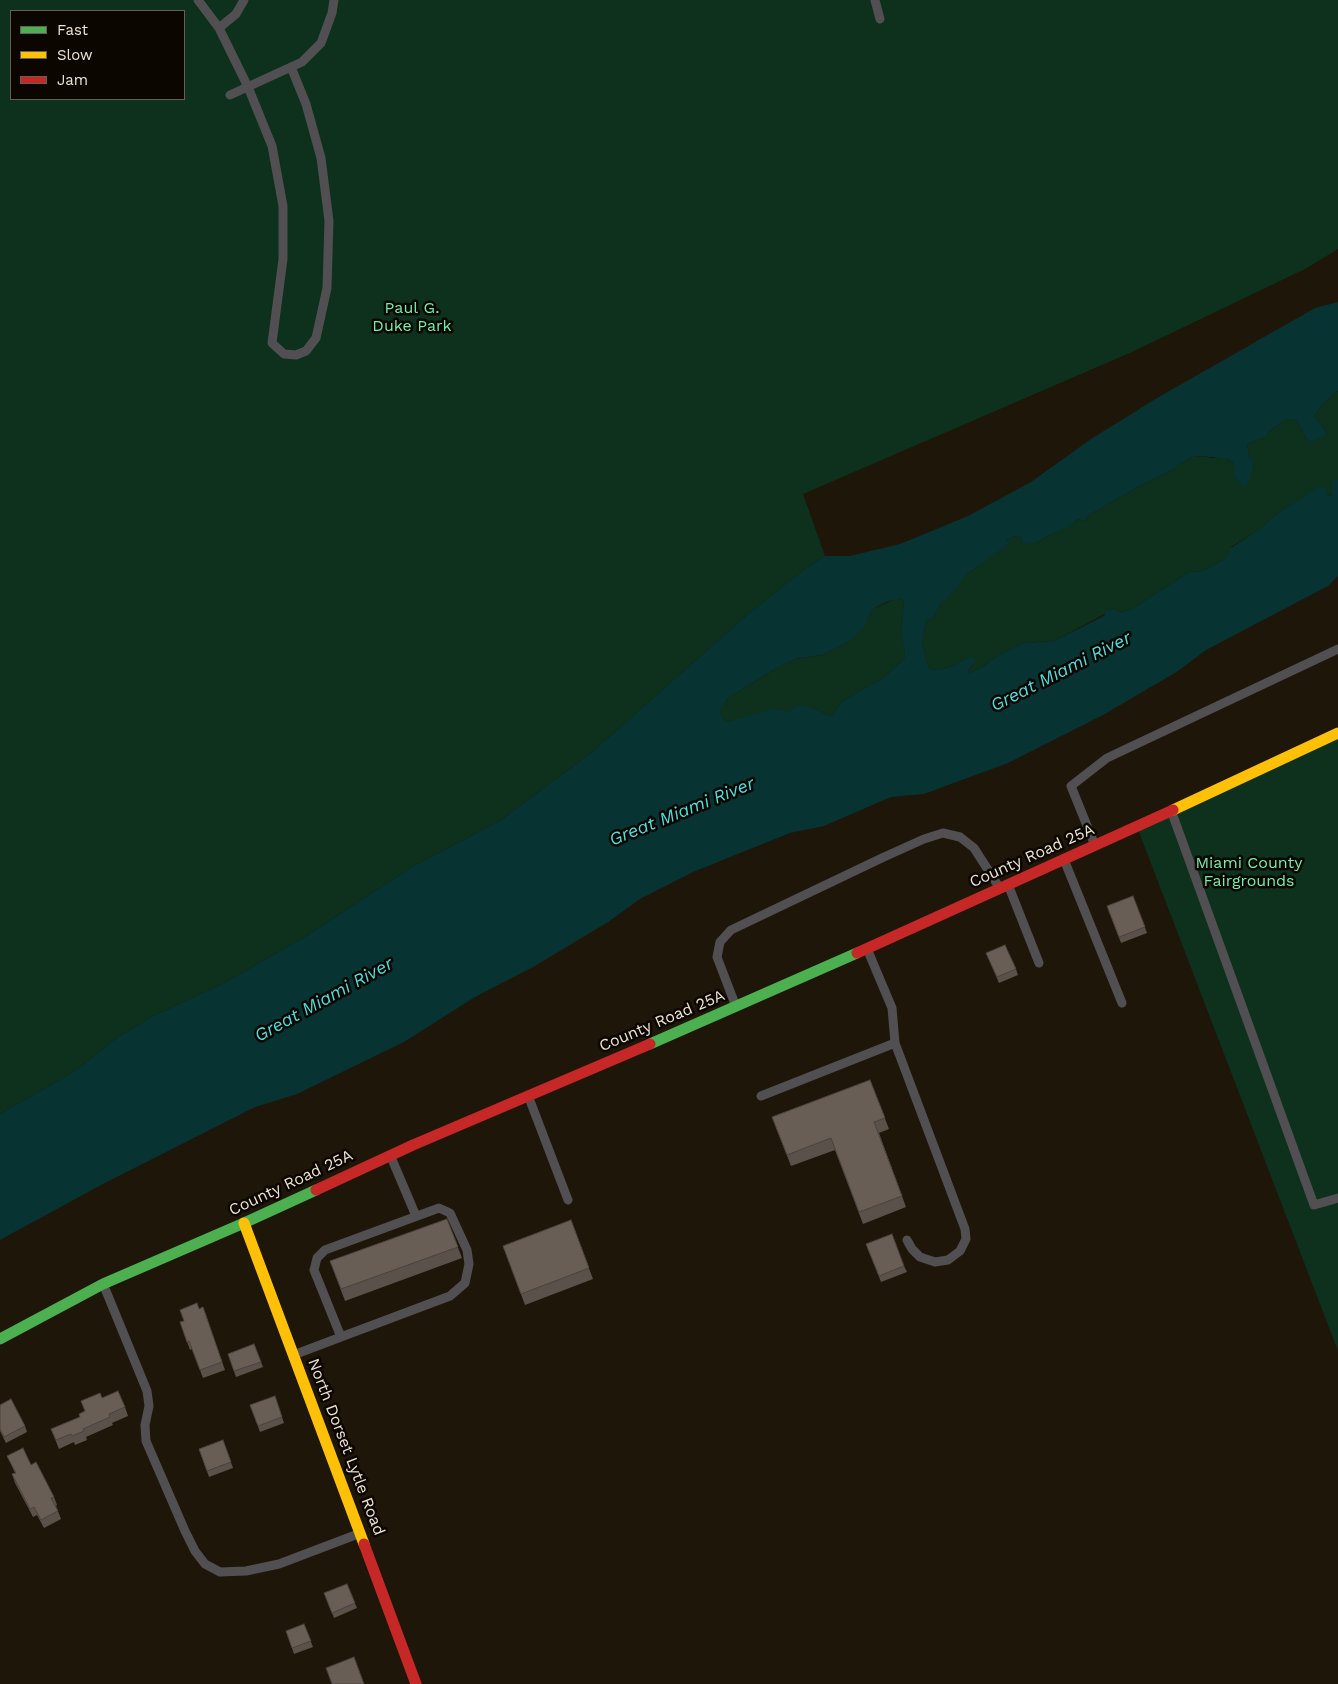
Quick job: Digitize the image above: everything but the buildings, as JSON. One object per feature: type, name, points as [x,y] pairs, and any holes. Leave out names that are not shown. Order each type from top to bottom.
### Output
[{"type":"main road","name":"County Road 25A","points":[[0,1339],[103,1284],[244,1223],[390,1156],[736,1007],[1095,846],[1338,733]]},
{"type":"main road","name":"North Dorset Lytle Road","points":[[244,1223],[416,1684]]},
{"type":"lane","points":[[198,0],[219,28],[248,87],[272,146],[283,206],[284,259],[272,343],[284,354],[296,355],[306,351],[316,338],[327,288],[329,221],[321,158],[306,104],[291,68]]},
{"type":"lane","points":[[219,28],[236,14],[244,0]]},
{"type":"lane","points":[[230,95],[302,62],[321,43],[332,13],[334,0]]},
{"type":"lane","points":[[875,0],[880,19]]},
{"type":"lane","points":[[1095,846],[1071,786],[1106,758],[1338,649]]},
{"type":"lane","points":[[1171,811],[1314,1205],[1338,1198]]},
{"type":"lane","points":[[736,1007],[717,957],[720,942],[731,930],[884,857],[924,839],[944,833],[960,837],[974,848],[1004,887],[1039,963]]},
{"type":"lane","points":[[1064,860],[1122,1004]]},
{"type":"lane","points":[[866,948],[892,1008],[894,1043],[965,1229],[966,1238],[960,1251],[948,1260],[935,1262],[920,1257],[907,1240]]},
{"type":"lane","points":[[761,1096],[894,1043]]},
{"type":"lane","points":[[528,1096],[568,1200]]},
{"type":"lane","points":[[390,1156],[416,1216]]},
{"type":"lane","points":[[294,1354],[341,1337],[450,1296],[465,1283],[469,1264],[467,1250],[450,1213],[439,1208],[325,1250],[317,1258],[314,1270],[341,1337]]},
{"type":"lane","points":[[103,1284],[147,1391],[149,1406],[145,1425],[146,1441],[194,1551],[205,1564],[220,1572],[246,1571],[279,1564],[361,1533]]},
{"type":"green space","name":"Paul G. Duke Park","points":[[0,0],[1338,0],[1338,249],[1307,268],[1132,352],[803,494],[825,556],[802,571],[747,615],[591,753],[501,820],[412,867],[303,938],[222,984],[151,1017],[118,1037],[75,1071],[0,1114]]},
{"type":"green space","points":[[1338,391],[1338,480],[1332,480],[1332,495],[1296,502],[1231,547],[1232,551],[1223,560],[1203,571],[1189,572],[1132,609],[1121,612],[1114,609],[1054,641],[1023,643],[970,673],[968,671],[973,665],[972,657],[953,666],[936,670],[929,669],[922,644],[926,621],[933,618],[942,601],[967,574],[1009,543],[1006,540],[1016,536],[1036,543],[1058,532],[1063,527],[1068,528],[1078,519],[1085,521],[1089,515],[1151,480],[1175,469],[1178,465],[1192,457],[1224,457],[1234,463],[1234,475],[1250,473],[1254,463],[1250,458],[1247,444],[1266,437],[1269,432],[1284,420],[1291,419],[1297,421],[1308,441],[1327,433],[1315,416],[1322,404]]},
{"type":"green space","points":[[900,597],[904,602],[901,634],[905,650],[904,659],[883,678],[841,702],[833,715],[830,716],[809,706],[788,712],[728,722],[723,719],[720,707],[728,698],[795,659],[822,655],[847,643],[866,624],[873,609]]},
{"type":"green space","name":"Miami County Fairgrounds","points":[[1338,733],[1338,1351],[1137,827]]},
{"type":"water","name":"Great Miami River","points":[[1338,302],[1338,391],[1322,404],[1315,416],[1327,433],[1323,438],[1317,438],[1313,443],[1308,441],[1297,421],[1291,419],[1284,420],[1269,432],[1266,437],[1247,444],[1250,458],[1254,463],[1247,486],[1243,486],[1238,481],[1234,475],[1234,463],[1228,459],[1202,456],[1192,457],[1178,465],[1175,469],[1151,480],[1089,515],[1085,521],[1078,519],[1068,528],[1063,528],[1036,543],[1023,544],[1022,538],[1016,536],[1006,540],[1010,543],[967,574],[946,600],[942,601],[933,618],[926,621],[922,644],[929,669],[936,670],[953,666],[972,656],[976,660],[968,671],[970,673],[1023,643],[1054,641],[1104,616],[1107,610],[1114,609],[1121,612],[1132,609],[1189,572],[1203,571],[1223,560],[1231,551],[1231,548],[1258,530],[1278,513],[1321,486],[1326,489],[1327,495],[1332,495],[1332,480],[1338,480],[1338,576],[1328,586],[1206,650],[1178,671],[1105,714],[1008,763],[924,794],[891,797],[824,826],[790,833],[693,872],[640,899],[608,922],[533,967],[475,997],[404,1042],[297,1094],[255,1107],[101,1185],[0,1240],[0,1114],[75,1071],[118,1037],[151,1017],[222,984],[303,938],[412,867],[501,820],[591,753],[747,615],[802,571],[825,556],[850,556],[900,544],[968,516],[1031,482],[1091,439],[1157,398],[1315,308]],"holes":[[[901,598],[904,602],[901,634],[905,650],[904,659],[883,678],[841,702],[833,715],[830,716],[809,706],[799,705],[788,712],[772,709],[728,722],[723,719],[720,713],[721,707],[728,698],[795,659],[822,655],[847,643],[867,624],[873,609],[886,602]]]},
{"type":"traffic: fast","points":[[650,1044],[857,953]]},
{"type":"traffic: fast","points":[[0,1339],[103,1284],[316,1190]]},
{"type":"traffic: slow","points":[[1173,810],[1338,733]]},
{"type":"traffic: slow","points":[[244,1223],[364,1544]]},
{"type":"traffic: jam","points":[[857,953],[1173,810]]},
{"type":"traffic: jam","points":[[316,1190],[413,1145],[650,1044]]},
{"type":"traffic: jam","points":[[364,1544],[416,1684]]}]
